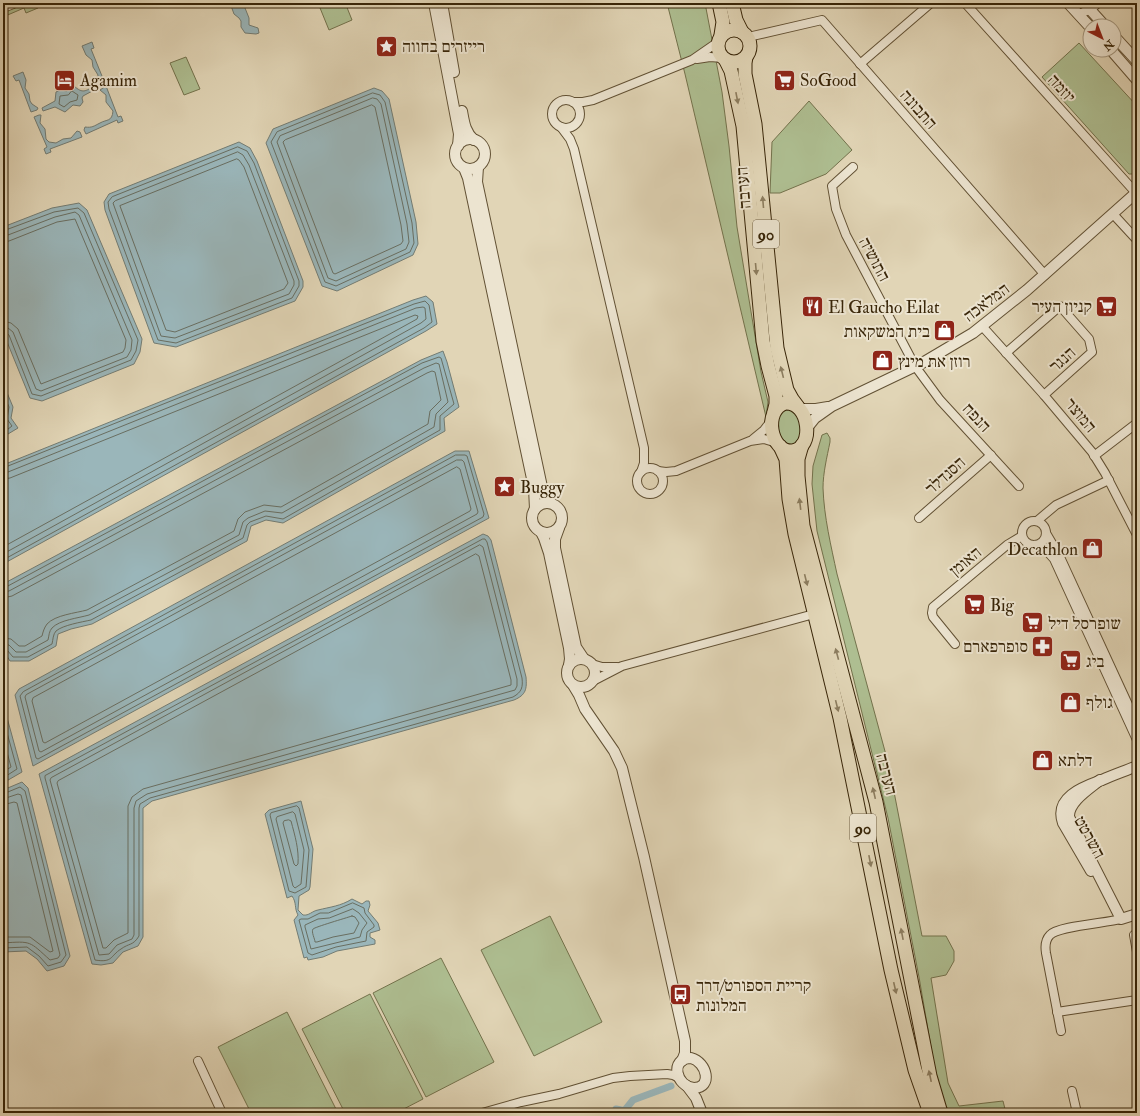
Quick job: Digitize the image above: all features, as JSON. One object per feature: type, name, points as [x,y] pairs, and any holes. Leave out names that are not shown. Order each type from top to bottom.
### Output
[{"type":"highway","points":[[719,3],[723,22],[718,51],[724,59],[734,63],[739,62],[746,57],[750,50],[750,44],[736,20],[732,3]]},
{"type":"highway","points":[[719,39],[730,30],[736,30],[745,35]]},
{"type":"highway","name":"הערבה","points":[[746,57],[745,74],[755,124],[777,348],[787,390],[799,408]]},
{"type":"highway","name":"הערבה","points":[[724,59],[731,70],[743,126],[764,341],[776,399],[773,416]]},
{"type":"highway","points":[[773,416],[778,406],[785,403],[792,403],[799,408]]},
{"type":"highway","name":"90","points":[[799,408],[805,419],[807,428],[806,437],[802,445]]},
{"type":"highway","name":"90","points":[[773,416],[773,435],[779,444]]},
{"type":"highway","points":[[779,444],[790,451],[797,450],[802,445]]},
{"type":"highway","name":"הערבה","points":[[779,444],[786,460],[788,489],[794,526],[852,776],[891,970],[912,1060],[921,1091],[930,1113]]},
{"type":"highway","name":"הערבה","points":[[802,445],[798,459],[798,476],[803,526],[876,802],[930,1076],[941,1113]]},
{"type":"highway","points":[[921,1091],[926,1113]]},
{"type":"street","points":[[3,7],[13,3]]},
{"type":"street","points":[[434,3],[459,134],[455,157],[460,166],[469,170],[482,164],[486,154],[482,145],[467,133],[442,3]]},
{"type":"street","name":"יוזמה","points":[[965,3],[1136,193]]},
{"type":"street","points":[[1068,3],[1082,18]]},
{"type":"street","points":[[860,64],[925,5]]},
{"type":"street","points":[[1078,14],[1091,5],[1100,18]]},
{"type":"street","name":"התבונה","points":[[745,35],[822,20],[1045,275]]},
{"type":"street","points":[[692,60],[719,39]]},
{"type":"street","points":[[1122,45],[1137,61]]},
{"type":"street","points":[[644,448],[644,463],[637,481],[640,489],[644,492],[652,493],[656,492],[661,486],[661,474],[649,461],[644,448],[574,149],[570,138],[553,120],[552,113],[554,107],[561,101],[568,100],[573,102],[583,102],[593,100],[692,60],[710,57],[724,59]]},
{"type":"street","points":[[1117,58],[1137,80]]},
{"type":"street","points":[[574,149],[574,130],[579,114],[586,105],[593,100]]},
{"type":"street","points":[[573,102],[578,108],[579,114]]},
{"type":"street","points":[[561,127],[569,127],[576,123]]},
{"type":"street","points":[[458,146],[464,141],[474,140]]},
{"type":"street","points":[[478,167],[477,182],[543,492],[550,503],[559,509],[561,513],[561,523],[555,539],[555,548],[576,647],[595,673],[586,700],[586,710],[588,714]]},
{"type":"street","name":"התושיה","points":[[853,167],[832,186],[839,218],[859,261],[916,366]]},
{"type":"street","points":[[464,168],[468,178],[533,480],[535,508],[532,521],[533,525],[540,532],[547,545],[569,648],[570,659],[567,671],[568,680],[574,685],[584,687],[622,666]]},
{"type":"street","name":"המלאכה","points":[[807,428],[815,418],[832,406],[916,366],[951,347],[982,326],[1045,275],[1136,193]]},
{"type":"street","points":[[1113,214],[1137,240]]},
{"type":"street","name":"הנגר","points":[[1006,353],[1060,306],[1070,317],[1089,339],[1092,352],[1044,395]]},
{"type":"street","name":"המוצר","points":[[982,326],[1044,395],[1094,456],[1134,522],[1137,536]]},
{"type":"street","name":"הנפח","points":[[916,366],[940,400],[1020,486]]},
{"type":"street","name":"המלאכה","points":[[799,408],[816,409],[832,406]]},
{"type":"street","points":[[750,441],[764,430],[773,416]]},
{"type":"street","points":[[1094,456],[1137,423]]},
{"type":"street","points":[[641,472],[646,468],[667,472],[676,471],[750,441],[764,439],[779,444]]},
{"type":"street","name":"הסנדלר","points":[[919,518],[991,455]]},
{"type":"street","points":[[662,482],[676,471]]},
{"type":"street","points":[[1109,480],[1056,505],[1037,521],[1030,521],[1022,530],[1022,536],[1026,543],[1045,548],[1054,559],[1137,740]]},
{"type":"street","points":[[535,508],[541,504],[550,503]]},
{"type":"street","points":[[1037,521],[1044,527],[1060,557],[1137,724]]},
{"type":"street","points":[[540,532],[550,533],[559,528]]},
{"type":"street","points":[[1035,545],[1044,540],[1046,533]]},
{"type":"street","name":"האומן","points":[[955,644],[935,620],[932,613],[933,607],[1007,545],[1022,536]]},
{"type":"street","points":[[569,665],[575,660],[608,667],[622,666],[814,614]]},
{"type":"street","points":[[574,685],[588,714],[614,751],[622,768],[644,856],[685,1041],[685,1053],[679,1069],[687,1086],[694,1094],[701,1112]]},
{"type":"street","name":"השרטט","points":[[1121,919],[1106,887],[1085,864],[1063,823],[1061,814],[1063,805],[1069,797],[1090,784],[1137,766]]},
{"type":"street","points":[[1061,1031],[1045,948],[1050,934],[1062,929],[1121,919],[1137,914]]},
{"type":"street","points":[[1134,935],[1137,952]]},
{"type":"street","points":[[1057,1012],[1137,1000]]},
{"type":"street","points":[[685,1041],[691,1052],[706,1072],[701,1098],[701,1112]]},
{"type":"street","points":[[482,1113],[521,1102],[559,1094],[613,1078],[667,1074],[679,1069],[686,1059],[691,1058],[699,1062]]},
{"type":"street","points":[[198,1061],[222,1113]]},
{"type":"street","points":[[687,1086],[692,1088],[698,1087],[704,1083]]},
{"type":"street","points":[[1072,1091],[1077,1113]]},
{"type":"green space","points":[[22,3],[36,3],[38,8],[26,13],[24,8],[3,17],[3,10]]},
{"type":"green space","points":[[318,3],[347,3],[348,4],[346,5],[352,20],[329,30]]},
{"type":"green space","points":[[667,3],[705,3],[722,92],[737,227],[761,372],[768,402],[766,417],[685,74]]},
{"type":"green space","points":[[1079,43],[1082,46],[1082,58],[1093,58],[1137,106],[1137,171],[1133,174],[1129,174],[1042,77]]},
{"type":"green space","points":[[186,57],[200,89],[184,95],[170,63]]},
{"type":"green space","points":[[809,101],[852,150],[826,174],[780,193],[770,193],[772,142]]},
{"type":"green space","points":[[791,407],[803,424],[798,445],[785,445],[776,429],[777,413]]},
{"type":"green space","points":[[827,433],[830,438],[830,442],[824,471],[823,488],[828,531],[837,574],[889,766],[922,936],[946,936],[954,951],[954,961],[946,975],[931,978],[948,1083],[959,1106],[1003,1101],[1006,1113],[950,1113],[943,1101],[937,1082],[919,977],[888,818],[817,531],[812,484],[813,466],[822,435]]},
{"type":"green space","points":[[550,916],[602,1022],[534,1056],[481,950]]},
{"type":"green space","points":[[441,958],[494,1062],[426,1097],[373,993]]},
{"type":"green space","points":[[370,994],[423,1099],[396,1113],[345,1113],[302,1029]]},
{"type":"green space","points":[[287,1012],[338,1113],[251,1113],[218,1047]]},
{"type":"water","points":[[230,3],[243,3],[249,18],[249,25],[258,28],[259,33],[245,33],[241,27],[241,21],[234,14]]},
{"type":"water","points":[[92,42],[94,48],[91,49],[104,81],[98,84],[98,75],[93,67],[92,60],[86,55],[82,46]]},
{"type":"water","points":[[23,72],[26,80],[25,88],[29,94],[30,101],[38,108],[37,110],[31,112],[19,80],[16,81],[13,76]]},
{"type":"water","points":[[71,86],[74,86],[82,91],[95,86],[96,89],[83,96],[83,102],[80,106],[73,105],[65,112],[55,107],[43,111],[42,108],[55,101],[56,92],[60,90],[67,91]]},
{"type":"water","points":[[106,86],[118,117],[121,116],[123,121],[118,123],[117,120],[86,134],[84,130],[85,127],[93,126],[109,120],[112,117],[113,111],[106,102],[106,95],[100,90]]},
{"type":"water","points":[[374,88],[382,91],[389,99],[416,222],[418,244],[413,255],[337,291],[322,286],[266,143],[273,129]]},
{"type":"water","points":[[41,115],[40,123],[45,129],[46,139],[49,142],[56,143],[63,139],[71,138],[77,131],[80,132],[82,137],[50,149],[51,152],[46,154],[44,149],[47,147],[34,117]]},
{"type":"water","points":[[239,142],[250,148],[257,161],[303,281],[303,287],[295,301],[176,347],[154,343],[105,210],[104,202],[109,194]]},
{"type":"water","points":[[79,203],[87,210],[142,339],[140,352],[134,364],[42,401],[30,398],[3,332],[3,227],[52,208]]},
{"type":"water","points":[[426,296],[433,302],[437,324],[426,331],[3,564],[3,465]]},
{"type":"water","points":[[443,351],[459,407],[444,418],[445,431],[283,523],[266,520],[251,526],[247,541],[92,624],[58,634],[56,646],[29,661],[10,661],[3,650],[3,584],[421,360]]},
{"type":"water","points":[[3,383],[13,407],[11,418],[18,428],[3,437]]},
{"type":"water","points":[[455,451],[469,451],[489,518],[33,766],[15,695],[19,689]]},
{"type":"water","points":[[483,534],[488,536],[491,540],[526,677],[526,688],[523,694],[514,700],[152,801],[143,808],[143,937],[138,946],[123,952],[113,963],[101,965],[92,964],[39,774]]},
{"type":"water","points":[[3,703],[22,772],[3,783]]},
{"type":"water","points":[[22,782],[28,788],[70,956],[64,966],[47,971],[37,959],[26,951],[3,952],[3,790]]},
{"type":"water","points":[[301,801],[313,849],[310,887],[309,890],[299,896],[298,910],[305,915],[340,905],[352,899],[362,904],[369,901],[370,905],[368,911],[378,923],[380,930],[370,933],[370,937],[375,940],[375,944],[337,951],[323,957],[308,960],[307,957],[304,958],[294,920],[298,915],[292,896],[287,898],[265,814],[269,810]]},
{"type":"waterway","points":[[625,1110],[633,1100],[671,1086]]},
{"type":"waterway","points":[[583,1113],[616,1109]]},
{"type":"waterway","points":[[616,1109],[635,1113]]},
{"type":"place","name":"רייזרים בחווה","points":[[386,46]]},
{"type":"place","name":"Agamim","points":[[64,80]]},
{"type":"place","name":"SoGood","points":[[785,80]]},
{"type":"place","name":"קניון העיר","points":[[1107,306]]},
{"type":"place","name":"El Gaucho Eilat","points":[[812,307]]},
{"type":"place","name":"בית המשקאות","points":[[945,331]]},
{"type":"place","name":"רוזן את מינץ","points":[[882,361]]},
{"type":"place","name":"Buggy","points":[[504,487]]},
{"type":"place","name":"Decathlon","points":[[1093,549]]},
{"type":"place","name":"Big","points":[[975,605]]},
{"type":"place","name":"שופרסל דיל","points":[[1033,623]]},
{"type":"place","name":"סופרפארם","points":[[1043,646]]},
{"type":"place","name":"ביג","points":[[1070,661]]},
{"type":"place","name":"גולף","points":[[1071,702]]},
{"type":"place","name":"דלתא","points":[[1043,760]]},
{"type":"place","name":"קריית הספורט/דרך המלונות","points":[[681,995]]}]
